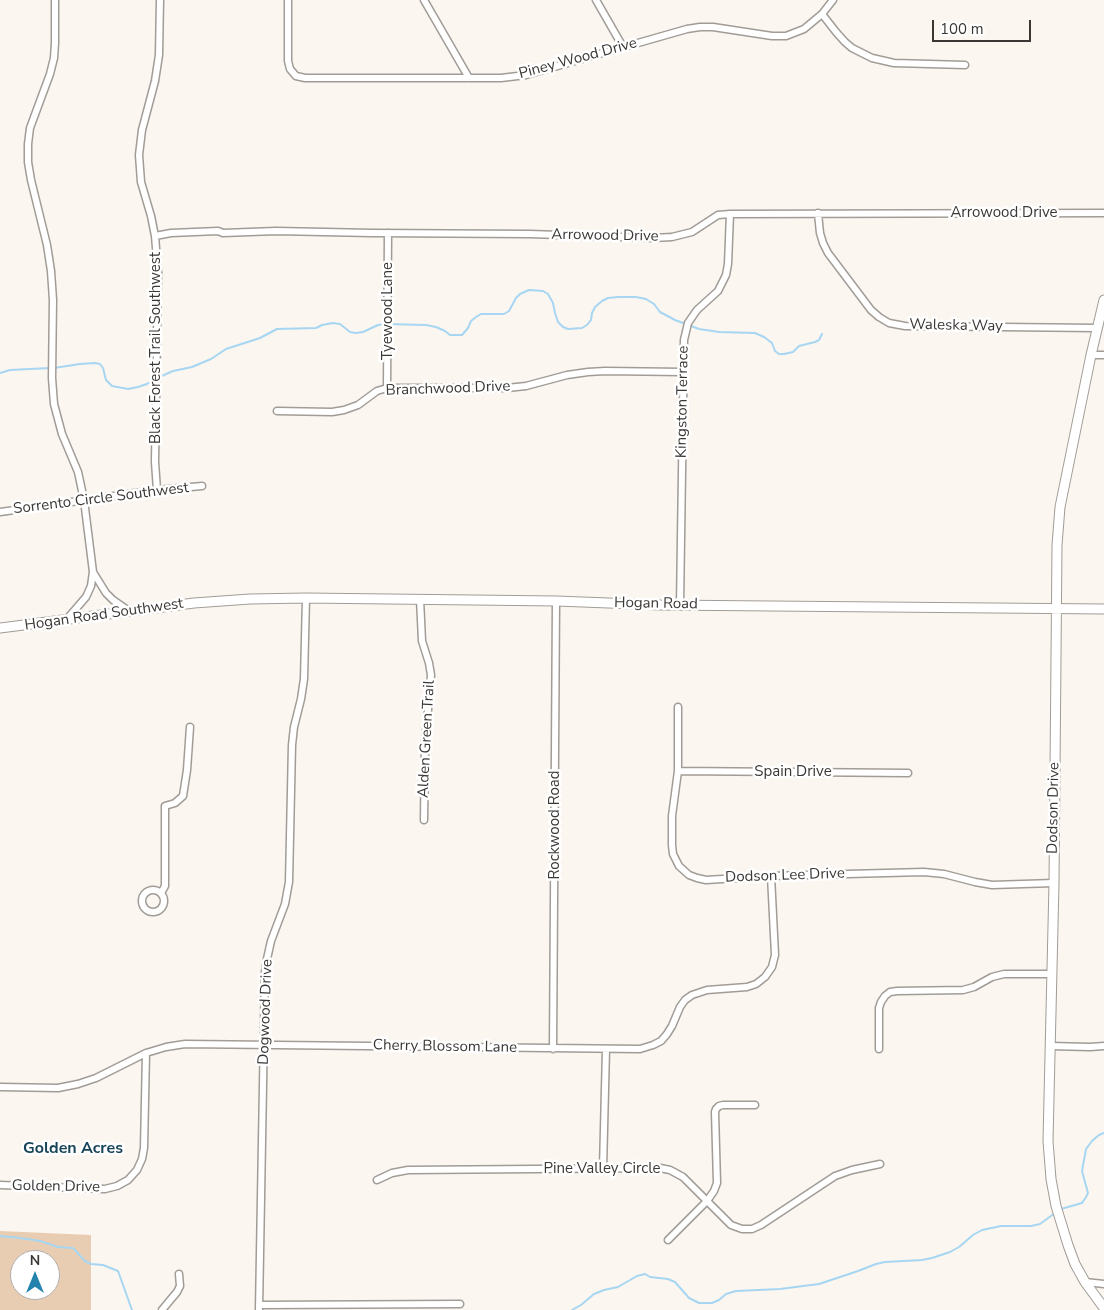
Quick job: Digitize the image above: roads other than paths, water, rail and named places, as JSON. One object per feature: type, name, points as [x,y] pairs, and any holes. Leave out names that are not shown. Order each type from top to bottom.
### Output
[{"type":"street","points":[[55,0],[54,58],[30,128],[28,162],[47,244],[51,271],[54,404],[62,434],[78,472],[84,500],[93,572],[91,586],[86,597],[67,620]]},
{"type":"street","name":"Black Forest Trail Southwest","points":[[158,490],[155,462],[158,272],[155,236],[142,182],[139,155],[142,130],[155,81],[159,55],[160,0]]},
{"type":"street","name":"Piney Wood Drive","points":[[288,0],[288,61],[290,69],[296,76],[305,78],[501,78],[526,75],[687,29],[700,27],[786,36],[804,29],[822,14],[833,0]]},
{"type":"street","points":[[424,0],[469,78]]},
{"type":"street","points":[[596,0],[623,47]]},
{"type":"street","points":[[822,14],[845,42],[872,58],[894,63],[965,65]]},
{"type":"street","name":"Waleska Way","points":[[818,213],[820,233],[828,253],[871,310],[889,323],[905,326],[1098,328]]},
{"type":"street","name":"Arrowood Drive","points":[[155,236],[203,231],[223,233],[250,231],[388,234],[529,234],[653,238],[672,237],[692,232],[718,215],[730,214],[1104,213]]},
{"type":"street","name":"Kingston Terrace","points":[[680,605],[684,340],[688,323],[697,310],[718,290],[726,275],[730,214]]},
{"type":"street","name":"Tyewood Lane","points":[[388,234],[388,388]]},
{"type":"street","name":"Dodson Drive","points":[[1104,300],[1060,506],[1057,545],[1054,883],[1048,1141],[1051,1178],[1056,1206],[1068,1245],[1084,1282],[1104,1308]]},
{"type":"street","points":[[1091,355],[1104,355]]},
{"type":"street","name":"Branchwood Drive","points":[[277,410],[332,412],[344,410],[358,405],[377,392],[388,388],[507,388],[526,386],[567,375],[588,372],[683,372]]},
{"type":"street","name":"Sorrento Circle Southwest","points":[[0,512],[158,490],[202,486]]},
{"type":"street","points":[[93,572],[106,594],[129,611]]},
{"type":"street","name":"Hogan Road","points":[[208,602],[306,598],[556,601],[680,605],[1104,608]]},
{"type":"street","name":"Dogwood Drive","points":[[259,1307],[266,959],[285,904],[289,882],[292,745],[304,679],[306,598]]},
{"type":"street","name":"Alden Green Trail","points":[[420,599],[422,642],[431,675],[425,744],[424,820]]},
{"type":"street","name":"Rockwood Road","points":[[553,1048],[556,601]]},
{"type":"street","name":"Hogan Road Southwest","points":[[0,628],[208,602]]},
{"type":"street","name":"Dodson Lee Drive","points":[[678,708],[678,771],[672,816],[672,845],[673,854],[679,866],[689,875],[706,880],[771,876],[924,872],[944,874],[992,885],[1054,883]]},
{"type":"street","points":[[161,893],[165,886],[165,806],[175,803],[183,796],[190,727]]},
{"type":"street","name":"Spain Drive","points":[[678,771],[908,773]]},
{"type":"street","name":"Cherry Blossom Lane","points":[[0,1087],[58,1088],[78,1084],[96,1078],[146,1053],[185,1044],[606,1049],[640,1049],[653,1046],[667,1034],[680,1007],[692,995],[706,990],[747,987],[756,984],[765,977],[772,967],[775,955],[771,876]]},
{"type":"street","points":[[879,1049],[879,1008],[885,996],[890,992],[963,990],[974,987],[992,977],[1004,974],[1052,974]]},
{"type":"street","points":[[1050,1046],[1104,1046]]},
{"type":"street","points":[[603,1168],[606,1049]]},
{"type":"street","name":"Golden Drive","points":[[0,1186],[105,1189],[117,1186],[128,1180],[140,1165],[144,1148],[146,1053]]},
{"type":"street","points":[[668,1240],[707,1201],[717,1183],[716,1108],[723,1105],[755,1105]]},
{"type":"street","name":"Pine Valley Circle","points":[[377,1180],[392,1173],[408,1170],[660,1168],[670,1170],[683,1177],[731,1226],[752,1229],[835,1176],[880,1164]]},
{"type":"street","points":[[162,1310],[180,1286],[179,1274]]},
{"type":"street","points":[[1084,1282],[1104,1284]]},
{"type":"street","points":[[259,1307],[460,1304]]},
{"type":"waterway","points":[[54,368],[80,364],[100,364],[106,380],[112,386],[128,389],[147,384],[173,371],[192,367],[211,359],[226,349],[260,338],[277,329],[316,328],[333,323],[340,324],[350,332],[356,333],[386,324],[426,325],[436,327],[450,335],[462,335],[476,317],[481,314],[504,314],[509,311],[520,294],[529,290],[543,291],[548,294],[553,303],[558,322],[568,329],[582,328],[587,325],[591,320],[595,307],[608,298],[636,297],[646,299],[654,304],[660,312],[675,320],[699,329],[719,332],[755,333],[772,343],[775,351],[779,354],[793,352],[799,346],[815,342],[819,340],[822,334]]},
{"type":"waterway","points":[[0,373],[10,370],[50,368]]},
{"type":"waterway","points":[[1061,1209],[1082,1203],[1086,1197],[1088,1193],[1082,1171],[1086,1149],[1092,1141],[1104,1133]]},
{"type":"waterway","points":[[572,1310],[594,1294],[618,1287],[637,1276],[645,1274],[650,1277],[668,1279],[675,1282],[689,1298],[699,1303],[712,1303],[726,1294],[736,1291],[780,1289],[819,1284],[876,1264],[932,1258],[959,1247],[982,1230],[1001,1226],[1031,1226],[1040,1224],[1055,1213]]},
{"type":"waterway","points":[[0,1236],[40,1241],[58,1247],[73,1248],[85,1261],[118,1271],[132,1310]]},
{"type":"district","name":"Golden Acres","points":[[73,1149]]}]
